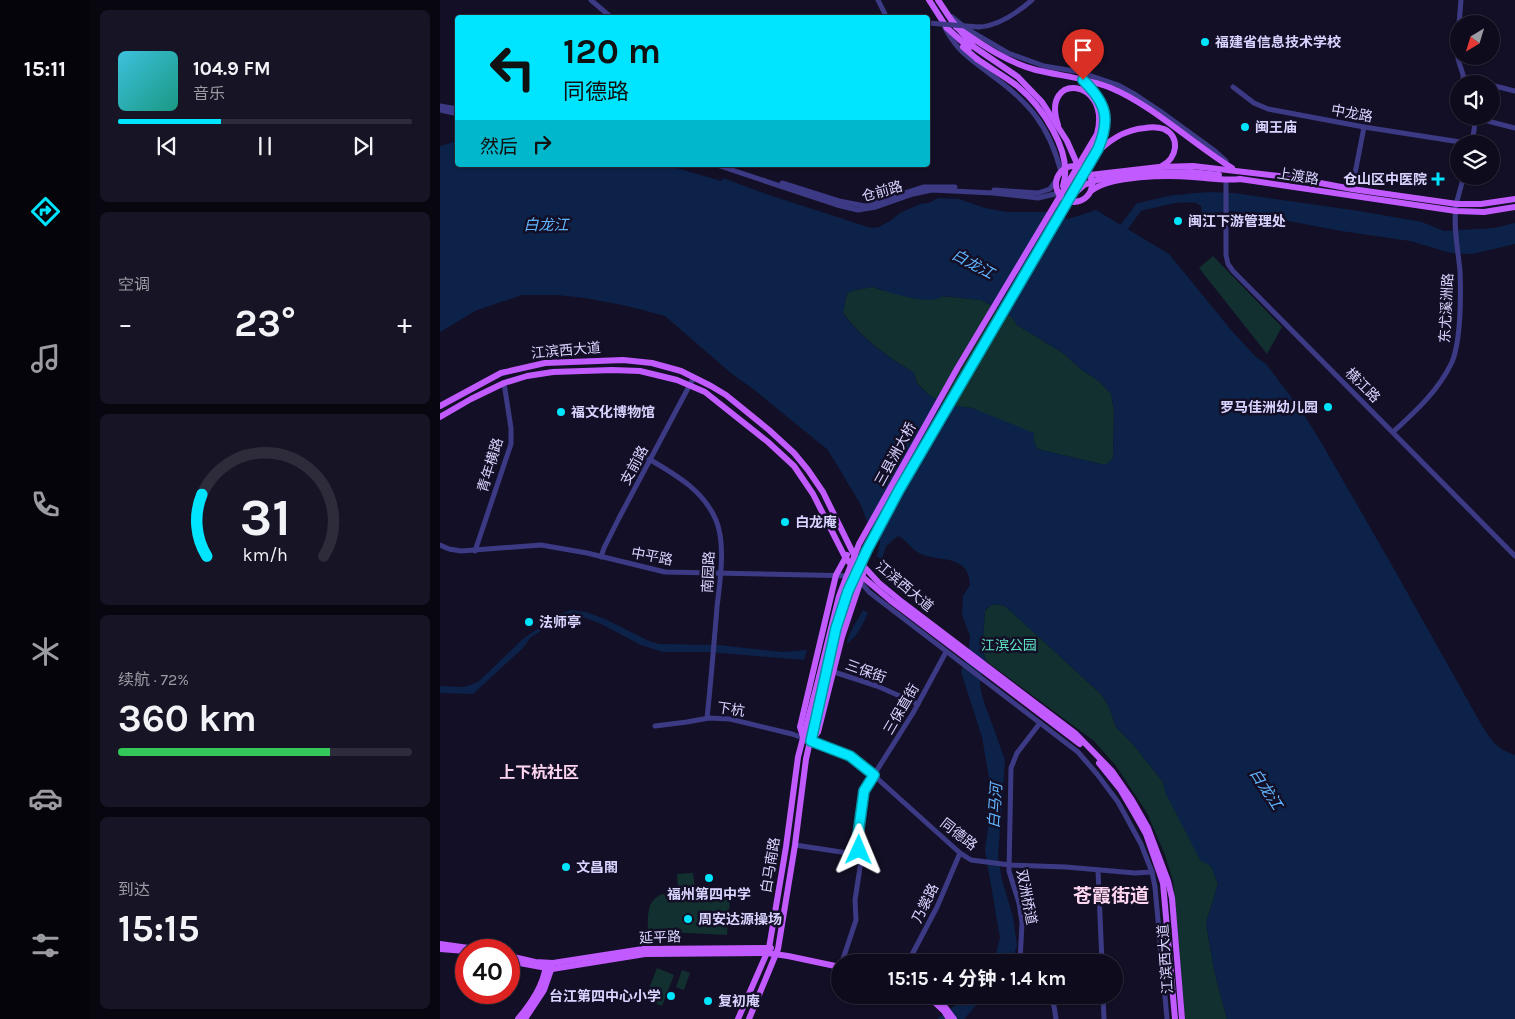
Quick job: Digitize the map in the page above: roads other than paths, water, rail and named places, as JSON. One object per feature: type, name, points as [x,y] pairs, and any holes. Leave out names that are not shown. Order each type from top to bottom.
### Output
[{"type":"main road","points":[[929,0],[957,42],[980,53],[1024,83],[1042,102],[1060,130]]},
{"type":"main road","points":[[939,2],[969,42],[1032,100],[1054,132],[1062,150],[1066,170],[1064,184],[1056,203]]},
{"type":"main road","points":[[980,53],[998,55],[1017,64],[1037,70],[1112,88],[1128,96],[1235,170]]},
{"type":"main road","points":[[1064,207],[1092,158],[1104,131],[1104,112],[1096,93],[1083,80]]},
{"type":"main road","points":[[1056,203],[1097,134],[1099,121],[1099,114],[1094,100],[1082,89],[1072,88],[1062,93],[1054,108],[1060,130],[1075,166]]},
{"type":"main road","points":[[1092,158],[1106,143],[1131,130],[1158,128],[1170,134],[1176,146],[1172,158],[1159,167]]},
{"type":"main road","points":[[1075,166],[1087,171],[1090,175],[1092,186],[1091,191],[1084,200],[1073,202],[1062,198],[1056,187],[1057,178],[1064,168],[1075,166]]},
{"type":"main road","name":"上渡路","points":[[1090,175],[1159,167],[1193,166],[1288,177],[1352,189],[1456,204],[1481,204],[1515,199]]},
{"type":"main road","points":[[1064,207],[1084,185],[1097,180],[1142,173],[1190,172],[1240,179]]},
{"type":"main road","name":"上渡路","points":[[1091,191],[1105,183],[1126,179],[1191,176],[1226,184],[1240,179],[1456,211],[1484,212],[1515,207]]},
{"type":"main road","name":"三县洲大桥","points":[[811,741],[839,596],[859,544],[958,367],[1056,203]]},
{"type":"main road","name":"三县洲大桥","points":[[803,738],[843,605],[867,550],[899,490],[1064,207]]},
{"type":"main road","name":"江滨西大道","points":[[440,406],[495,376],[544,363],[605,359],[630,360],[660,365],[694,377],[726,395],[777,437],[799,458],[823,492],[850,550],[865,569],[890,593],[958,648]]},
{"type":"main road","name":"江滨西大道","points":[[440,417],[504,383],[552,372],[612,370],[647,372],[690,385],[705,392],[722,404],[790,462],[813,494],[845,557],[860,578],[1076,734],[1112,771],[1148,828],[1168,881],[1172,898],[1182,1019]]},
{"type":"main road","points":[[803,738],[800,727],[836,575],[850,550]]},
{"type":"main road","points":[[749,1019],[777,952],[795,845],[806,759],[811,741],[818,732],[842,637],[860,578],[865,569]]},
{"type":"main road","name":"江滨西大道","points":[[1001,680],[1088,751],[1120,789],[1142,826],[1163,883],[1175,1019]]},
{"type":"main road","name":"白马南路","points":[[738,1019],[768,950],[786,847],[798,757],[803,738]]},
{"type":"main road","points":[[440,944],[455,946]]},
{"type":"main road","points":[[440,949],[455,950]]},
{"type":"main road","name":"延平路","points":[[549,966],[643,949],[768,950],[777,952]]},
{"type":"main road","points":[[777,952],[831,961]]},
{"type":"main road","points":[[777,952],[831,965]]},
{"type":"main road","points":[[520,959],[549,966]]},
{"type":"main road","points":[[520,962],[549,966]]},
{"type":"main road","points":[[518,1019],[537,993],[549,966]]},
{"type":"main road","points":[[525,1019],[544,990],[549,966]]},
{"type":"main road","points":[[939,1004],[945,1009],[949,1019]]},
{"type":"main road","points":[[942,1004],[954,1019]]},
{"type":"street","points":[[591,0],[608,15]]},
{"type":"street","points":[[878,0],[886,15]]},
{"type":"street","points":[[930,23],[986,26],[1007,17],[1032,0]]},
{"type":"street","points":[[1460,15],[1461,0]]},
{"type":"street","points":[[939,2],[955,20],[1008,53],[1044,66],[1102,78],[1136,95],[1215,151],[1235,170]]},
{"type":"street","points":[[940,19],[957,49],[1027,105],[1052,141],[1061,172]]},
{"type":"street","name":"中龙路","points":[[1233,87],[1262,107],[1364,127],[1450,141]]},
{"type":"street","points":[[1500,87],[1515,91]]},
{"type":"street","points":[[440,106],[455,108]]},
{"type":"street","points":[[440,110],[455,113]]},
{"type":"street","points":[[1500,124],[1515,128]]},
{"type":"street","points":[[1352,189],[1364,127]]},
{"type":"street","name":"仓前路","points":[[723,167],[837,205],[858,210],[876,207],[912,194],[932,190],[994,193],[1038,198],[1049,197],[1059,193]]},
{"type":"street","name":"仓前路","points":[[732,167],[839,201],[865,206],[909,191],[930,187],[1038,193],[1050,189],[1057,178]]},
{"type":"street","name":"横江路","points":[[1226,184],[1226,260],[1233,271],[1515,556]]},
{"type":"street","name":"东尤溪洲路","points":[[1393,432],[1428,398],[1452,360],[1457,344],[1460,276],[1455,224],[1456,204],[1461,185]]},
{"type":"street","name":"支前路","points":[[601,556],[649,459],[694,377]]},
{"type":"street","name":"青年横路","points":[[474,551],[510,444],[511,428],[504,383]]},
{"type":"street","name":"南园路","points":[[649,459],[689,484],[710,508],[720,534],[720,574],[707,718]]},
{"type":"street","name":"中平路","points":[[440,545],[453,550],[474,551],[541,545],[601,556],[659,571],[720,574],[836,575],[860,578]]},
{"type":"street","points":[[860,578],[869,592],[1078,752],[1105,783],[1133,828],[1152,872],[1167,1019]]},
{"type":"street","name":"三保直街","points":[[844,954],[855,923],[855,900],[861,855],[857,838],[866,786],[918,704],[946,652]]},
{"type":"street","name":"三保街","points":[[834,672],[877,686],[918,704]]},
{"type":"street","name":"下杭","points":[[655,726],[707,718],[736,720],[811,741]]},
{"type":"street","name":"双洲桥道","points":[[1020,954],[1022,922],[1018,899],[1010,875],[1011,765],[1018,751],[1040,723]]},
{"type":"street","name":"同德路","points":[[811,741],[850,756],[874,775],[960,853],[971,860],[1135,873],[1152,872]]},
{"type":"street","points":[[795,845],[861,855]]},
{"type":"street","name":"乃裳路","points":[[912,954],[940,902],[960,853]]},
{"type":"street","points":[[1098,870],[1102,954]]},
{"type":"street","points":[[1053,1004],[1056,1019]]},
{"type":"street","points":[[1103,1004],[1104,1019]]},
{"type":"water","points":[[455,142],[455,167],[673,167],[721,181],[723,178],[871,228],[879,227],[900,213],[938,198],[959,199],[985,208],[1007,212],[1046,212],[1068,219],[1096,210],[1169,254],[1231,330],[1255,356],[1266,364],[1301,410],[1394,569],[1481,724],[1495,743],[1503,750],[1515,755],[1515,1019],[1227,1019],[1214,970],[1206,923],[1218,884],[1211,866],[1200,860],[1166,794],[1163,782],[1131,742],[1116,727],[1110,709],[1102,695],[1005,606],[991,605],[985,611],[981,644],[986,661],[980,678],[980,686],[1005,760],[998,856],[1002,880],[1013,917],[1017,945],[1014,954],[996,954],[1000,938],[985,850],[989,822],[989,778],[982,737],[961,672],[969,647],[970,636],[962,615],[963,596],[970,585],[964,568],[959,563],[919,553],[898,536],[886,546],[882,559],[877,557],[880,541],[828,450],[732,374],[665,316],[627,306],[557,295],[522,295],[477,310],[440,332],[440,146]],"holes":[[[873,287],[919,299],[937,299],[943,296],[981,300],[1011,316],[1017,325],[1063,353],[1082,370],[1099,381],[1111,394],[1114,411],[1113,458],[1107,464],[1101,464],[1037,449],[1034,433],[972,408],[947,405],[929,395],[917,384],[914,373],[866,339],[843,313],[847,293],[855,290]]]},
{"type":"water","points":[[1209,192],[1234,193],[1359,211],[1422,222],[1444,231],[1494,228],[1515,223],[1515,244],[1472,254],[1451,253],[1410,241],[1341,231],[1232,211],[1202,214],[1201,206],[1196,203],[1185,202],[1185,194]]},
{"type":"water","points":[[571,610],[586,612],[605,619],[649,641],[660,644],[719,645],[783,652],[807,650],[804,660],[709,652],[663,652],[641,645],[586,618],[569,615],[559,619],[530,638],[523,648],[473,694],[440,693],[440,686],[464,687],[478,682],[524,638],[557,615]]},
{"type":"water","points":[[863,610],[868,613],[866,618],[857,634],[847,644],[851,631]]},
{"type":"water","points":[[957,1004],[977,1004],[964,1019],[937,1019]]},
{"type":"waterway","points":[[1119,234],[1139,207],[1174,199],[1195,198]]},
{"type":"place","name":"福建省信息技术学校","points":[[1205,42]]},
{"type":"place","name":"闽王庙","points":[[1245,127]]},
{"type":"place","name":"仓山区中医院","points":[[1438,179]]},
{"type":"place","name":"闽江下游管理处","points":[[1178,221]]},
{"type":"place","name":"罗马佳洲幼儿园","points":[[1328,407]]},
{"type":"place","name":"福文化博物馆","points":[[561,412]]},
{"type":"place","name":"白龙庵","points":[[785,522]]},
{"type":"place","name":"法师亭","points":[[529,622]]},
{"type":"place","name":"文昌閣","points":[[566,867]]},
{"type":"place","name":"福州第四中学","points":[[709,878]]},
{"type":"place","name":"周安达源操场","points":[[688,919]]},
{"type":"place","name":"台江第四中心小学","points":[[671,996]]},
{"type":"place","name":"复初庵","points":[[708,1001]]},
{"type":"district","name":"上下杭社区","points":[[539,772]]},
{"type":"district","name":"苍霞街道","points":[[1111,895]]},
{"type":"water label","name":"白龙江","points":[[546,225]]},
{"type":"water label","name":"白龙江","points":[[973,264]]},
{"type":"water label","name":"白龙江","points":[[1266,789]]},
{"type":"water label","name":"白马河","points":[[995,806]]},
{"type":"park label","name":"江滨公园","points":[[1009,645]]}]
